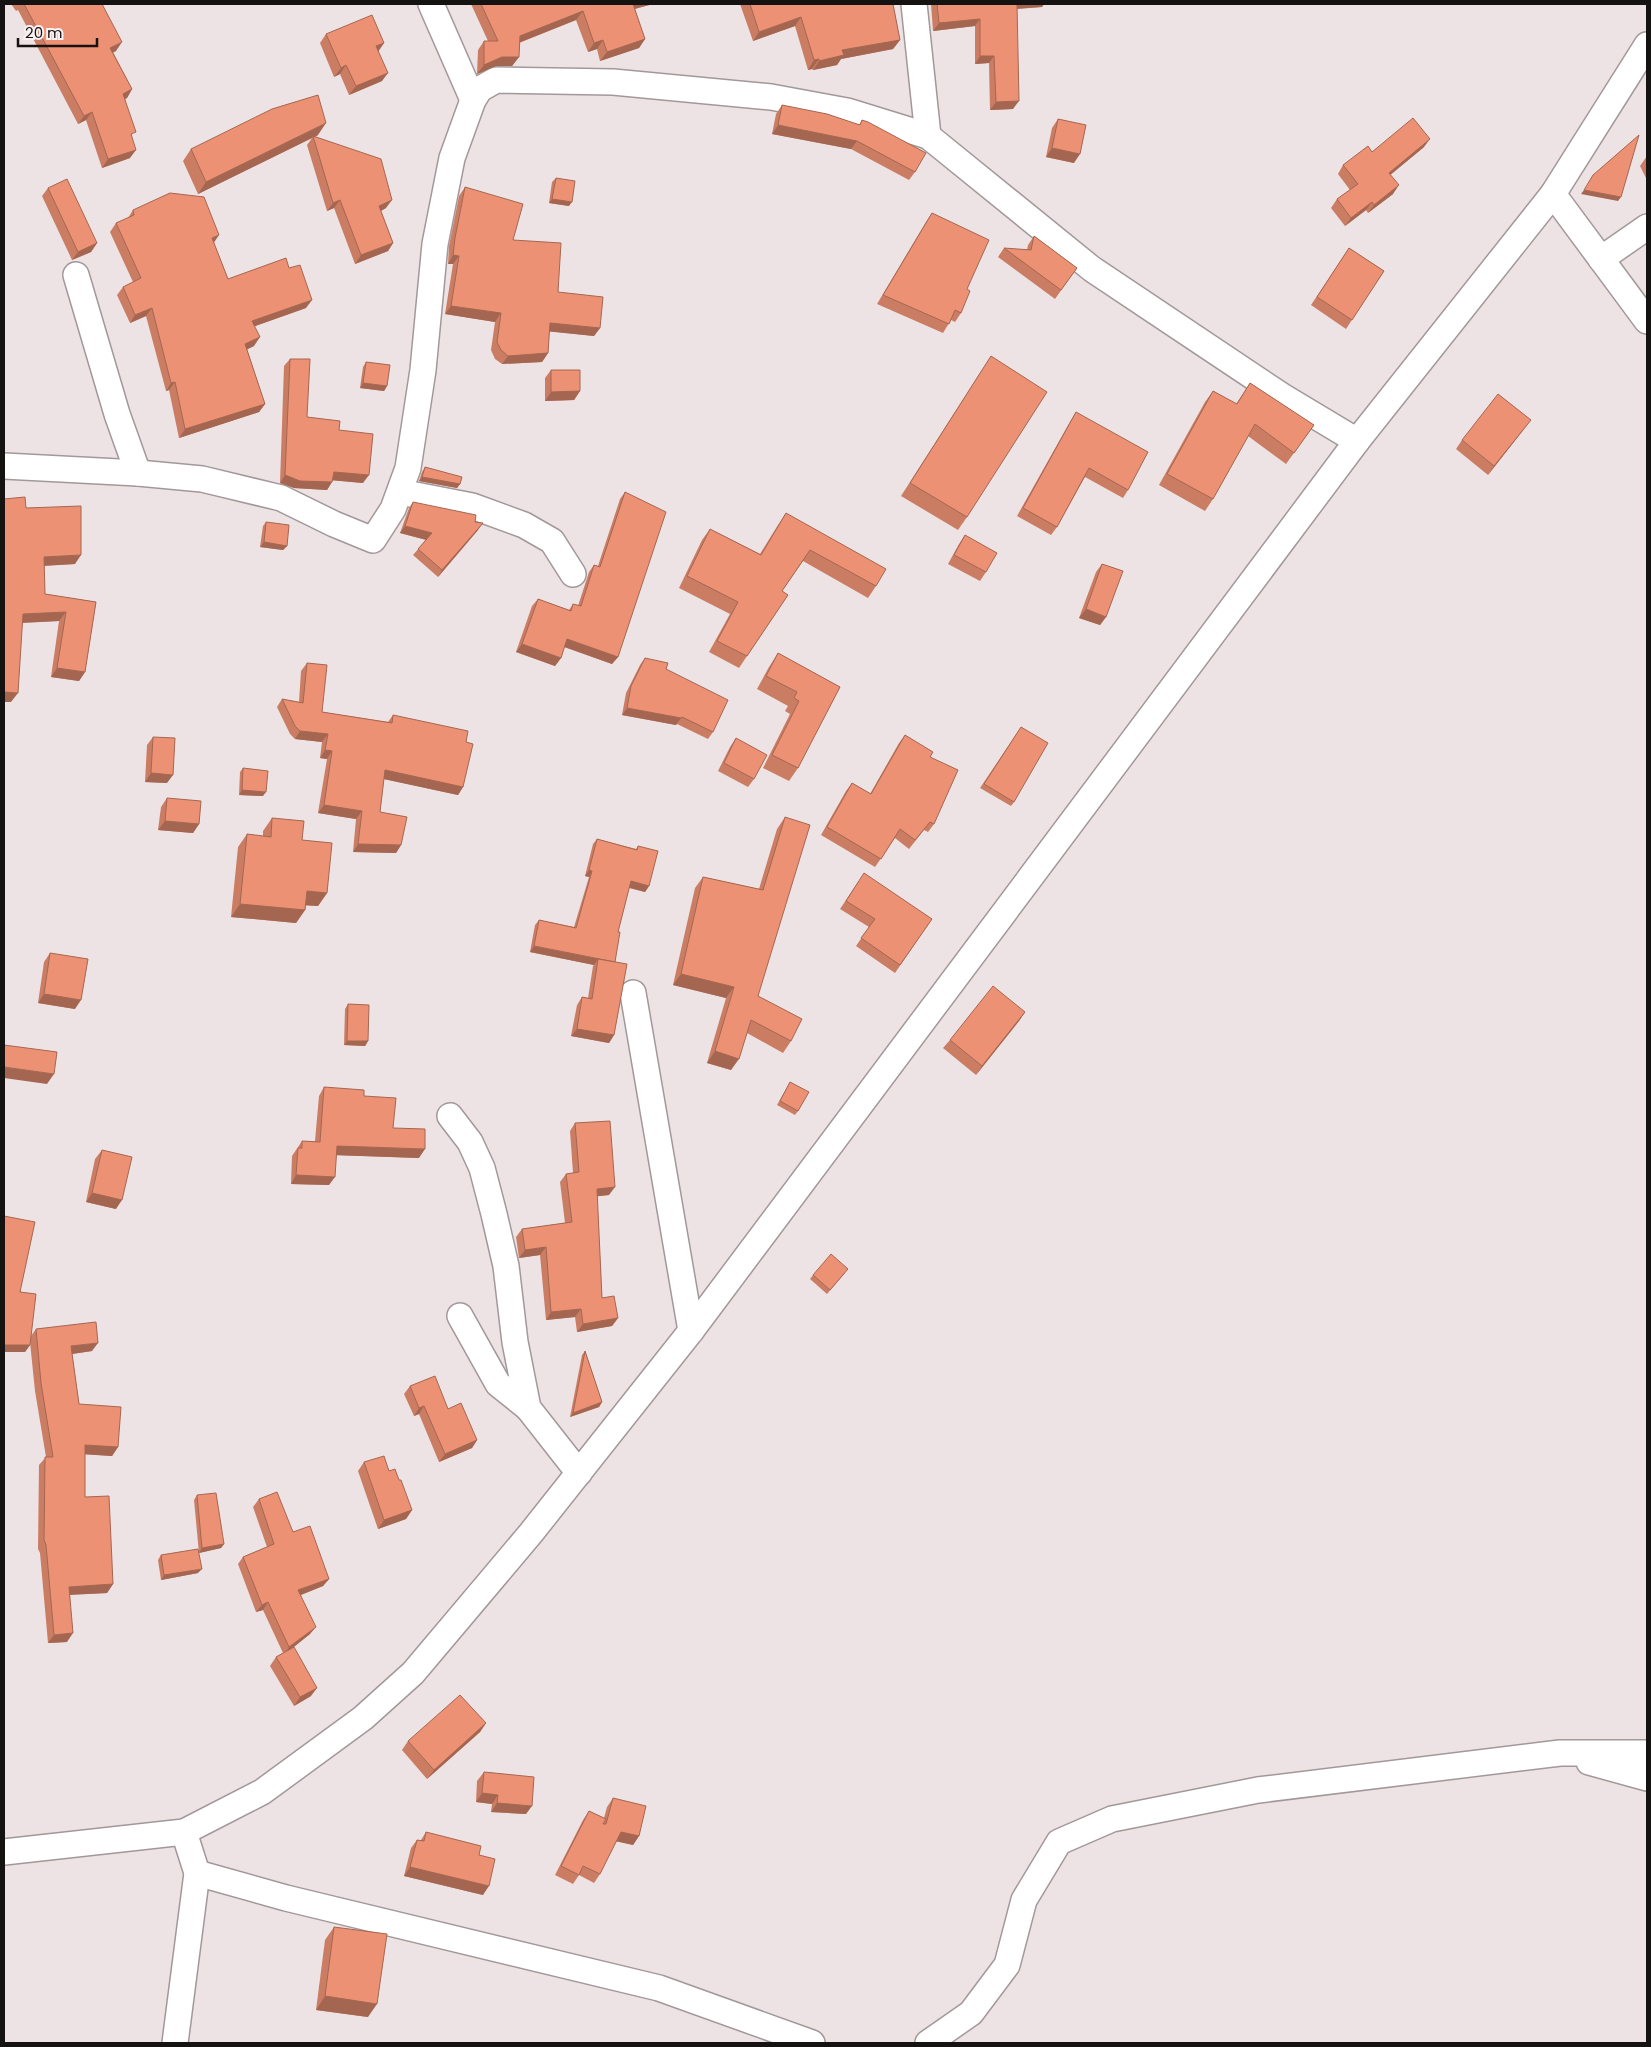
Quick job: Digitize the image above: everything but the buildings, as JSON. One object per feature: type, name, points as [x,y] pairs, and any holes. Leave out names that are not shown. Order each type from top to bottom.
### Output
[{"type":"street","points":[[431,4],[473,100]]},
{"type":"street","points":[[914,4],[928,136]]},
{"type":"street","points":[[4,1852],[184,1832],[262,1792],[363,1718],[413,1673],[578,1473],[691,1331],[1357,442],[1552,194],[1647,45]]},
{"type":"street","points":[[4,466],[138,473],[202,479],[281,498],[372,540],[393,509],[408,468],[423,370],[435,244],[452,158],[473,100],[480,88],[496,80],[614,82],[771,97],[847,111],[928,136],[1092,269],[1282,396],[1357,442]]},
{"type":"street","points":[[1552,194],[1647,321]]},
{"type":"street","points":[[1601,259],[1647,227]]},
{"type":"street","points":[[76,275],[117,414],[138,473]]},
{"type":"street","points":[[400,492],[472,506],[524,526],[552,541],[573,574]]},
{"type":"street","points":[[633,993],[691,1331]]},
{"type":"street","points":[[450,1116],[470,1142],[482,1168],[506,1266],[514,1342],[528,1408]]},
{"type":"street","points":[[460,1316],[498,1384],[528,1408],[578,1473]]},
{"type":"street","points":[[1560,1753],[1647,1778]]},
{"type":"street","points":[[928,2043],[971,2013],[1007,1965],[1024,1900],[1058,1842],[1112,1819],[1258,1790],[1560,1753],[1647,1753]]},
{"type":"street","points":[[175,2043],[197,1873],[184,1832]]},
{"type":"street","points":[[197,1873],[286,1898],[659,1988],[812,2043]]}]
